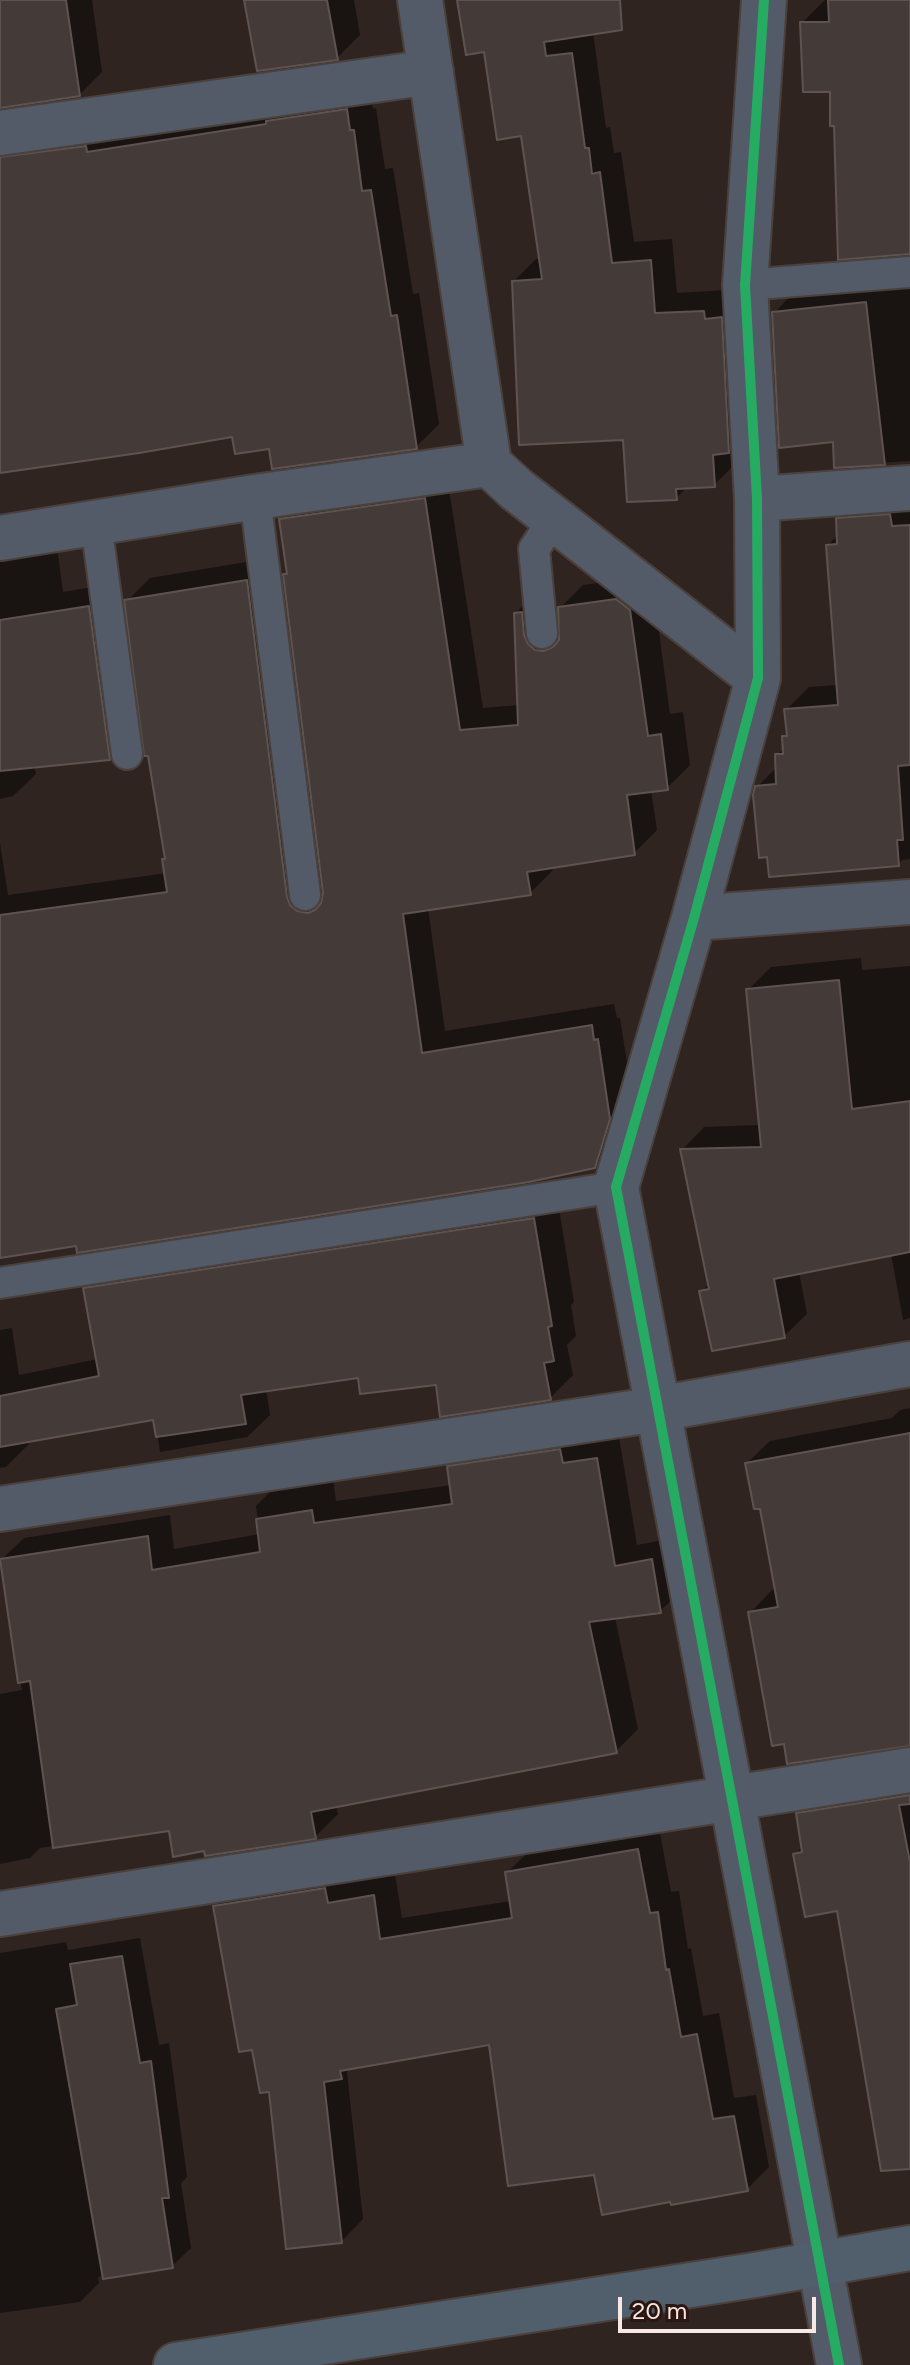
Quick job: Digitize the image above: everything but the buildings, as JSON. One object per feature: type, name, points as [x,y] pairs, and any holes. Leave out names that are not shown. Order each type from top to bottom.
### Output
[{"type":"street","points":[[420,0],[489,464],[516,489],[758,678]]},
{"type":"street","points":[[764,0],[745,285],[757,499],[758,678],[694,918],[616,1187],[839,2365]]},
{"type":"street","points":[[0,133],[431,72]]},
{"type":"street","points":[[0,538],[489,464]]},
{"type":"street","points":[[757,499],[910,488]]},
{"type":"street","points":[[694,918],[910,902]]},
{"type":"street","points":[[0,1509],[658,1409],[910,1364]]},
{"type":"street","points":[[0,1914],[910,1770]]},
{"type":"street","points":[[176,2365],[819,2265],[910,2248]]},
{"type":"lane","points":[[745,285],[910,272]]},
{"type":"lane","points":[[255,497],[305,895]]},
{"type":"lane","points":[[542,633],[534,549],[554,519]]},
{"type":"lane","points":[[96,523],[127,754]]},
{"type":"lane","points":[[0,1283],[616,1187]]},
{"type":"cycle path","points":[[764,0],[745,285],[757,499],[758,678],[694,918],[616,1187],[839,2365]]}]
